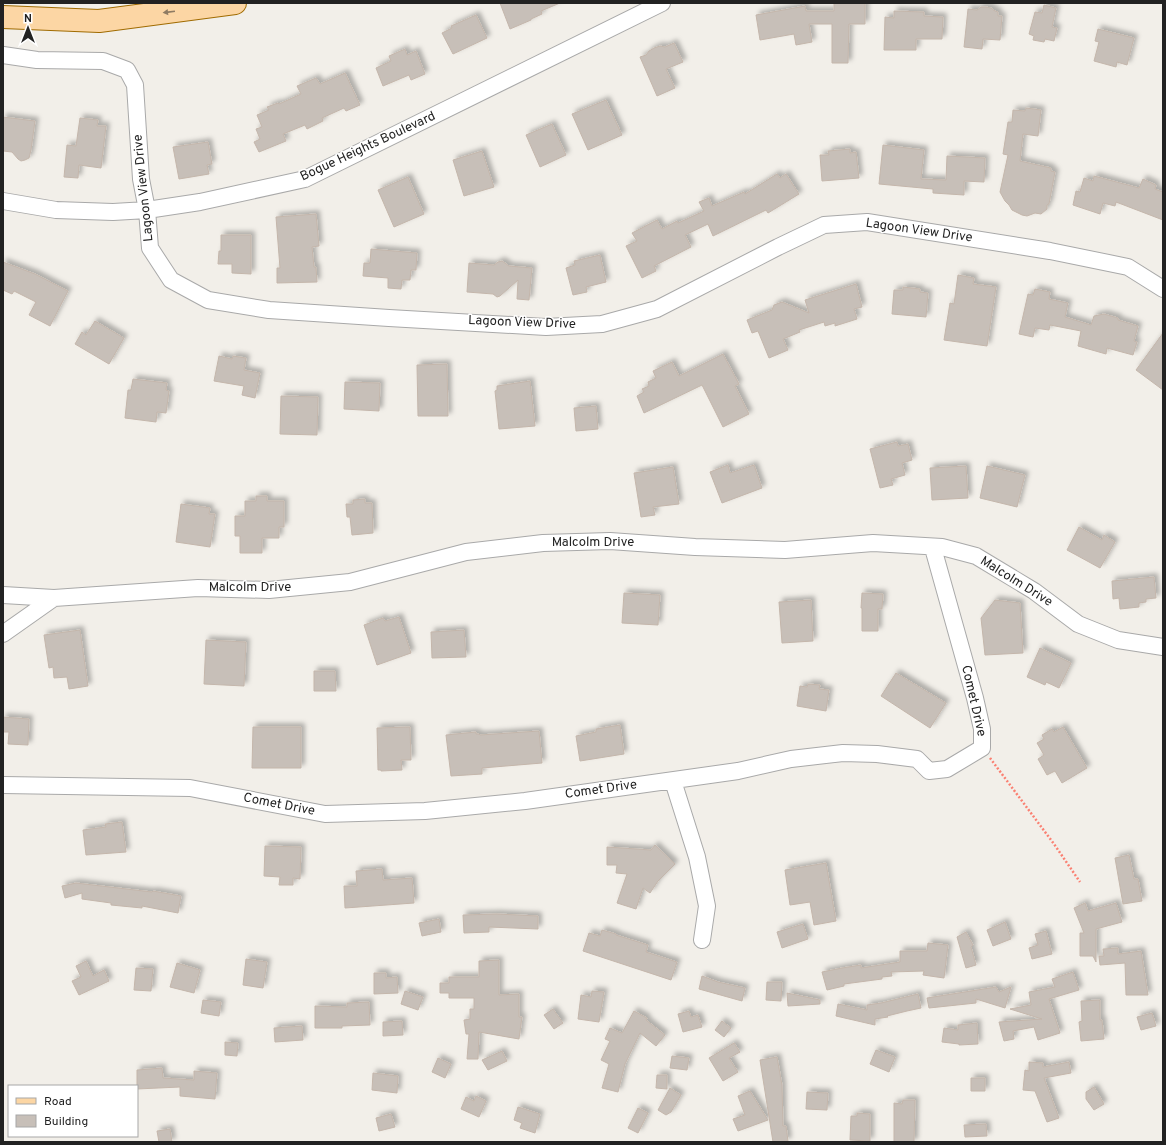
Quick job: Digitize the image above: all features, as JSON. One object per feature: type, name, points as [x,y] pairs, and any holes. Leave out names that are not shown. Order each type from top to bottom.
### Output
[{"type":"main road","points":[[3,17],[100,21],[235,3]]},
{"type":"street","name":"Bogue Heights Boulevard","points":[[3,201],[56,210],[113,212],[147,210],[200,202],[305,179],[662,3]]},
{"type":"street","name":"Lagoon View Drive","points":[[3,55],[37,60],[103,60],[127,70],[135,85],[141,179],[147,210],[150,248],[171,280],[208,300],[269,310],[546,327],[602,324],[657,308],[824,225],[867,222],[1050,250],[1128,267],[1163,289]]},
{"type":"street","name":"Malcolm Drive","points":[[3,595],[54,598],[198,588],[269,590],[350,582],[466,552],[543,543],[610,541],[695,547],[785,550],[873,543],[933,548],[942,547],[976,556],[1034,591],[1078,624],[1118,640],[1163,647]]},
{"type":"street","name":"Comet Drive","points":[[3,785],[190,788],[325,814],[425,811],[526,801],[738,771],[791,758],[843,753],[877,754],[917,759],[929,771],[947,769],[982,748],[982,729],[975,698],[933,548]]},
{"type":"street","points":[[3,634],[54,598]]},
{"type":"street","points":[[673,781],[697,857],[707,906],[702,940]]},
{"type":"path","points":[[982,748],[1054,844],[1080,882]]},
{"type":"building","points":[[500,3],[560,3],[541,11],[542,14],[531,20],[510,29]]},
{"type":"building","points":[[834,3],[865,3],[865,24],[849,24],[848,63],[832,63],[832,24],[809,24],[812,42],[796,45],[794,34],[760,40],[756,15],[805,6],[806,11],[834,11]]},
{"type":"building","points":[[1044,5],[1056,8],[1052,27],[1057,28],[1054,41],[1045,39],[1044,42],[1033,40],[1034,36],[1029,34],[1035,12],[1042,13]]},
{"type":"building","points":[[981,7],[991,8],[998,12],[998,16],[1002,16],[1000,40],[983,39],[982,49],[964,47],[968,9],[977,10]]},
{"type":"building","points":[[894,11],[924,12],[924,16],[943,17],[942,39],[916,39],[916,50],[884,50],[885,17],[894,18]]},
{"type":"building","points":[[476,15],[487,38],[453,54],[442,33],[452,28],[451,26]]},
{"type":"building","points":[[1098,29],[1134,38],[1127,65],[1117,62],[1116,67],[1094,61],[1099,42],[1095,41]]},
{"type":"building","points":[[674,43],[683,62],[666,69],[675,88],[657,96],[640,57],[646,55],[654,48],[660,46],[665,47]]},
{"type":"building","points":[[405,49],[407,55],[416,51],[425,74],[411,80],[409,75],[383,86],[376,68],[391,61],[389,56]]},
{"type":"building","points":[[345,73],[360,105],[346,111],[344,108],[322,118],[323,121],[307,129],[305,125],[283,134],[286,141],[259,152],[254,142],[260,139],[256,129],[262,127],[257,115],[269,110],[267,107],[278,103],[279,104],[301,94],[297,86],[316,78],[320,84]]},
{"type":"building","points":[[606,100],[622,135],[588,150],[572,114]]},
{"type":"building","points":[[1026,108],[1041,110],[1038,136],[1023,134],[1020,161],[1051,168],[1051,171],[1055,172],[1047,209],[1041,214],[1035,213],[1027,216],[1012,210],[1000,192],[1008,155],[1003,154],[1008,122],[1012,122],[1013,110],[1025,111]]},
{"type":"building","points":[[3,117],[35,121],[29,158],[21,161],[12,152],[3,151]]},
{"type":"building","points":[[80,118],[98,120],[97,126],[106,126],[101,168],[79,165],[78,178],[64,177],[67,145],[76,146]]},
{"type":"building","points":[[552,124],[566,155],[540,167],[526,135]]},
{"type":"building","points":[[208,142],[212,164],[207,165],[209,174],[179,179],[173,147]]},
{"type":"building","points":[[883,145],[924,150],[921,179],[946,180],[947,156],[985,158],[984,182],[964,181],[964,195],[933,193],[933,189],[879,184]]},
{"type":"building","points":[[850,149],[850,153],[856,152],[859,178],[822,181],[820,155],[829,155],[828,151]]},
{"type":"building","points":[[482,151],[494,187],[464,196],[453,160]]},
{"type":"building","points":[[777,174],[780,178],[786,174],[799,194],[768,213],[766,210],[713,236],[708,224],[685,235],[691,247],[654,266],[656,271],[642,278],[626,246],[637,241],[632,233],[657,220],[662,229],[677,221],[678,223],[704,211],[699,202],[709,198],[712,206],[744,192],[745,194]]},
{"type":"building","points":[[1094,176],[1139,188],[1143,179],[1156,185],[1155,189],[1163,192],[1163,220],[1116,202],[1115,206],[1103,203],[1100,214],[1073,205],[1076,191],[1080,192],[1084,178],[1093,181]]},
{"type":"building","points":[[408,177],[424,214],[394,227],[378,190]]},
{"type":"building","points":[[316,214],[319,246],[312,247],[317,282],[277,283],[277,268],[280,268],[276,217]]},
{"type":"building","points":[[221,235],[251,235],[251,274],[232,273],[232,264],[218,264],[219,251],[221,251]]},
{"type":"building","points":[[371,249],[417,253],[416,270],[411,270],[410,280],[402,280],[401,289],[388,288],[388,278],[363,276],[364,263],[370,263]]},
{"type":"building","points":[[600,255],[606,282],[586,287],[587,292],[573,295],[566,268],[575,265],[574,261]]},
{"type":"building","points":[[502,261],[509,266],[532,268],[529,300],[517,299],[518,280],[497,297],[493,294],[467,292],[469,263],[494,265]]},
{"type":"building","points":[[3,262],[35,274],[68,291],[50,326],[29,315],[36,302],[14,291],[12,294],[3,290]]},
{"type":"building","points":[[958,275],[974,278],[973,284],[996,287],[987,346],[944,340],[950,303],[954,304]]},
{"type":"building","points":[[856,284],[862,307],[854,309],[857,319],[835,326],[835,323],[825,326],[824,322],[799,330],[800,332],[783,339],[788,350],[769,358],[758,331],[752,333],[747,320],[772,310],[774,305],[782,302],[809,313],[805,300]]},
{"type":"building","points":[[903,287],[920,289],[920,292],[928,293],[926,317],[892,314],[894,290],[903,290]]},
{"type":"building","points":[[1035,289],[1050,292],[1049,299],[1068,303],[1065,317],[1091,325],[1094,316],[1104,314],[1138,326],[1134,341],[1137,342],[1133,355],[1107,348],[1106,354],[1078,346],[1081,331],[1050,325],[1049,330],[1035,328],[1033,337],[1019,334],[1028,294],[1033,295]]},
{"type":"building","points":[[95,321],[124,338],[109,364],[75,344],[82,332],[86,335]]},
{"type":"building","points":[[1163,333],[1163,390],[1136,370]]},
{"type":"building","points":[[723,354],[739,384],[735,386],[749,414],[723,427],[702,385],[644,413],[637,396],[644,392],[642,389],[649,386],[648,382],[656,378],[653,371],[672,362],[679,376]]},
{"type":"building","points":[[219,356],[232,359],[233,356],[246,358],[244,370],[260,373],[255,398],[242,395],[244,386],[214,381]]},
{"type":"building","points":[[447,364],[448,416],[418,416],[417,365]]},
{"type":"building","points":[[133,379],[167,383],[166,390],[169,391],[166,413],[157,412],[156,422],[125,418],[128,390],[131,390]]},
{"type":"building","points":[[530,381],[535,426],[499,429],[495,391],[497,390],[497,386]]},
{"type":"building","points":[[345,382],[380,383],[379,411],[344,409]]},
{"type":"building","points":[[281,396],[318,397],[317,435],[280,434]]},
{"type":"building","points":[[596,406],[598,429],[576,431],[574,408]]},
{"type":"building","points":[[897,442],[898,446],[908,444],[912,460],[902,463],[905,475],[891,479],[893,485],[880,488],[870,449]]},
{"type":"building","points":[[728,465],[730,473],[754,465],[762,488],[722,503],[710,472]]},
{"type":"building","points":[[966,466],[968,498],[932,500],[930,468]]},
{"type":"building","points":[[987,466],[1025,475],[1017,507],[980,498]]},
{"type":"building","points":[[673,467],[679,504],[653,507],[655,515],[641,517],[634,473]]},
{"type":"building","points":[[256,496],[267,496],[267,501],[284,501],[284,527],[279,527],[279,538],[262,538],[262,553],[240,553],[240,536],[235,536],[235,516],[245,516],[245,501],[256,501]]},
{"type":"building","points":[[365,499],[365,503],[372,503],[373,533],[352,535],[350,517],[347,517],[346,504],[353,504],[353,500]]},
{"type":"building","points":[[181,504],[210,508],[209,514],[215,514],[210,547],[176,542]]},
{"type":"building","points":[[1079,527],[1102,540],[1104,535],[1115,542],[1100,568],[1067,550]]},
{"type":"building","points":[[1154,577],[1156,598],[1146,599],[1146,602],[1139,603],[1139,607],[1120,609],[1119,598],[1113,599],[1112,581]]},
{"type":"building","points":[[624,593],[660,595],[658,625],[622,623]]},
{"type":"building","points":[[862,593],[883,594],[882,609],[878,609],[878,631],[862,631]]},
{"type":"building","points":[[811,600],[813,641],[782,643],[779,602]]},
{"type":"building","points":[[995,600],[1020,603],[1023,653],[985,655],[981,618]]},
{"type":"building","points":[[399,617],[411,653],[377,665],[364,625],[383,618],[385,621]]},
{"type":"building","points":[[80,630],[88,686],[69,689],[67,677],[54,678],[53,667],[49,668],[44,635]]},
{"type":"building","points":[[464,630],[466,657],[432,658],[431,632]]},
{"type":"building","points":[[206,640],[246,642],[244,686],[204,684]]},
{"type":"building","points":[[1040,648],[1071,663],[1059,688],[1046,682],[1045,685],[1027,677]]},
{"type":"building","points":[[314,671],[335,671],[336,691],[314,691]]},
{"type":"building","points":[[896,673],[946,703],[930,728],[881,696]]},
{"type":"building","points":[[808,684],[820,685],[819,689],[829,690],[826,711],[797,706],[800,686],[807,687]]},
{"type":"building","points":[[3,717],[29,719],[28,745],[8,744],[9,732],[3,732]]},
{"type":"building","points":[[620,725],[624,754],[580,761],[576,736],[596,732],[596,729]]},
{"type":"building","points":[[253,727],[301,727],[301,768],[252,768]]},
{"type":"building","points":[[410,727],[411,760],[401,760],[402,770],[378,770],[377,728]]},
{"type":"building","points":[[1063,727],[1087,768],[1062,783],[1055,771],[1047,775],[1038,759],[1044,755],[1037,743],[1044,739],[1042,735],[1052,729],[1054,732]]},
{"type":"building","points":[[539,731],[542,763],[482,768],[482,774],[451,776],[446,735],[476,732],[476,734],[480,735]]},
{"type":"building","points":[[122,822],[126,852],[86,855],[83,830],[106,827],[105,824]]},
{"type":"building","points":[[655,845],[675,864],[658,881],[650,893],[643,888],[636,909],[617,903],[627,874],[616,873],[617,865],[607,865],[607,847],[651,850]]},
{"type":"building","points":[[265,846],[301,847],[300,879],[293,878],[293,885],[279,885],[280,877],[264,876]]},
{"type":"building","points":[[1129,855],[1134,879],[1138,879],[1142,901],[1123,904],[1115,858]]},
{"type":"building","points":[[826,863],[836,921],[814,925],[810,902],[790,905],[785,870]]},
{"type":"building","points":[[382,869],[383,880],[412,878],[414,903],[345,908],[344,886],[357,886],[356,871]]},
{"type":"building","points":[[76,883],[153,891],[181,896],[178,913],[142,906],[142,908],[111,905],[111,903],[82,899],[82,893],[65,898],[62,886]]},
{"type":"building","points":[[1085,903],[1088,911],[1116,903],[1122,922],[1096,929],[1096,962],[1093,956],[1080,956],[1080,933],[1084,933],[1074,908]]},
{"type":"building","points":[[497,914],[538,916],[538,929],[489,927],[489,932],[464,933],[463,915]]},
{"type":"building","points":[[439,919],[441,932],[422,936],[419,923]]},
{"type":"building","points":[[1005,922],[1011,939],[993,946],[987,930]]},
{"type":"building","points":[[803,924],[808,939],[782,948],[777,932]]},
{"type":"building","points":[[602,930],[648,945],[646,952],[677,962],[671,980],[583,951],[589,933],[600,936]]},
{"type":"building","points":[[1046,931],[1052,954],[1032,959],[1029,948],[1038,945],[1035,934]]},
{"type":"building","points":[[966,932],[973,945],[971,947],[976,965],[966,968],[957,937]]},
{"type":"building","points":[[928,943],[948,945],[944,978],[923,975],[924,971],[891,972],[892,976],[882,977],[882,979],[844,984],[844,986],[827,990],[822,972],[861,965],[861,968],[900,962],[900,951],[927,951]]},
{"type":"building","points":[[1118,948],[1118,954],[1141,951],[1148,995],[1126,995],[1125,963],[1100,965],[1099,956],[1104,956],[1103,949]]},
{"type":"building","points":[[246,959],[267,962],[263,988],[243,985]]},
{"type":"building","points":[[499,960],[499,995],[519,994],[519,1017],[522,1017],[519,1039],[479,1032],[478,1059],[467,1059],[469,1034],[466,1034],[464,1020],[470,1019],[470,1009],[474,1009],[474,998],[449,998],[449,993],[440,993],[440,983],[449,983],[449,977],[479,977],[479,961]]},
{"type":"building","points":[[86,961],[93,976],[104,970],[109,981],[79,995],[72,981],[81,977],[76,966]]},
{"type":"building","points":[[177,963],[200,970],[194,993],[170,987]]},
{"type":"building","points":[[136,968],[153,969],[151,991],[134,990]]},
{"type":"building","points":[[1073,972],[1079,990],[1049,999],[1060,1033],[1038,1040],[1034,1027],[1013,1031],[1014,1039],[1004,1041],[999,1022],[1042,1019],[1010,1009],[1031,1005],[1029,992],[1055,987],[1052,979]]},
{"type":"building","points":[[374,973],[386,973],[386,978],[397,977],[398,993],[374,994]]},
{"type":"building","points":[[702,976],[718,982],[745,988],[742,1001],[699,989]]},
{"type":"building","points":[[767,982],[782,982],[781,1001],[766,1000]]},
{"type":"building","points":[[996,987],[999,992],[1011,987],[1005,1008],[976,999],[976,1003],[929,1008],[927,998]]},
{"type":"building","points":[[405,991],[423,997],[418,1010],[401,1004]]},
{"type":"building","points":[[592,991],[604,992],[599,1022],[578,1019],[581,995],[591,997]]},
{"type":"building","points":[[787,993],[820,1000],[820,1004],[788,1006]]},
{"type":"building","points":[[918,994],[921,1008],[875,1019],[875,1025],[836,1016],[838,1004],[867,1010],[867,1005]]},
{"type":"building","points":[[203,1000],[221,1002],[219,1016],[201,1013]]},
{"type":"building","points":[[1100,1000],[1100,1020],[1102,1020],[1104,1039],[1081,1041],[1079,1022],[1082,1021],[1081,1001]]},
{"type":"building","points":[[369,1002],[370,1025],[342,1026],[342,1028],[315,1028],[315,1006],[347,1007],[347,1003]]},
{"type":"building","points":[[553,1009],[563,1023],[554,1029],[544,1015]]},
{"type":"building","points":[[634,1011],[647,1018],[646,1020],[665,1035],[656,1046],[640,1033],[625,1064],[618,1092],[602,1088],[609,1064],[601,1060],[610,1041],[605,1039],[610,1028],[622,1033]]},
{"type":"building","points":[[689,1011],[691,1017],[698,1015],[702,1027],[683,1032],[678,1014]]},
{"type":"building","points":[[1152,1013],[1156,1026],[1141,1030],[1137,1017]]},
{"type":"building","points":[[402,1021],[403,1035],[383,1036],[383,1022]]},
{"type":"building","points":[[722,1021],[731,1028],[724,1037],[715,1030]]},
{"type":"building","points":[[977,1023],[978,1044],[959,1045],[942,1042],[944,1028],[958,1030],[958,1025]]},
{"type":"building","points":[[302,1026],[303,1040],[275,1042],[274,1028]]},
{"type":"building","points":[[225,1042],[238,1043],[237,1056],[225,1055]]},
{"type":"building","points":[[734,1043],[740,1052],[729,1058],[738,1072],[723,1081],[709,1058]]},
{"type":"building","points":[[876,1050],[895,1057],[889,1072],[870,1064]]},
{"type":"building","points":[[502,1051],[507,1061],[488,1070],[482,1060]]},
{"type":"building","points":[[672,1056],[689,1058],[687,1070],[670,1068]]},
{"type":"building","points":[[777,1057],[782,1085],[783,1126],[786,1126],[788,1141],[773,1142],[760,1060]]},
{"type":"building","points":[[438,1058],[451,1064],[445,1078],[432,1072]]},
{"type":"building","points":[[1029,1062],[1043,1063],[1043,1067],[1069,1062],[1071,1073],[1044,1078],[1059,1118],[1047,1122],[1035,1091],[1023,1090],[1025,1070],[1029,1071]]},
{"type":"building","points":[[162,1068],[163,1078],[194,1080],[194,1071],[217,1073],[215,1099],[180,1096],[180,1087],[138,1089],[137,1070]]},
{"type":"building","points":[[373,1073],[398,1076],[397,1093],[372,1090]]},
{"type":"building","points":[[657,1075],[667,1075],[667,1089],[656,1088]]},
{"type":"building","points":[[971,1078],[985,1078],[985,1091],[971,1091]]},
{"type":"building","points":[[1094,1087],[1104,1104],[1094,1110],[1086,1099],[1086,1092]]},
{"type":"building","points":[[670,1088],[681,1095],[671,1112],[666,1115],[658,1110]]},
{"type":"building","points":[[750,1091],[768,1120],[738,1131],[733,1119],[745,1115],[738,1096]]},
{"type":"building","points":[[807,1092],[828,1093],[827,1110],[806,1109]]},
{"type":"building","points":[[476,1096],[486,1101],[479,1117],[461,1109],[466,1097],[474,1101]]},
{"type":"building","points":[[903,1100],[915,1100],[914,1142],[894,1142],[894,1103],[902,1104]]},
{"type":"building","points":[[518,1107],[540,1114],[535,1133],[520,1128],[522,1123],[514,1120]]},
{"type":"building","points":[[638,1108],[648,1113],[638,1133],[628,1128]]},
{"type":"building","points":[[857,1113],[870,1114],[870,1141],[850,1140],[851,1116],[857,1116]]},
{"type":"building","points":[[391,1114],[395,1127],[379,1131],[376,1118]]},
{"type":"building","points":[[986,1124],[987,1136],[965,1137],[964,1125]]},
{"type":"building","points":[[170,1129],[172,1142],[159,1142],[157,1131]]}]
